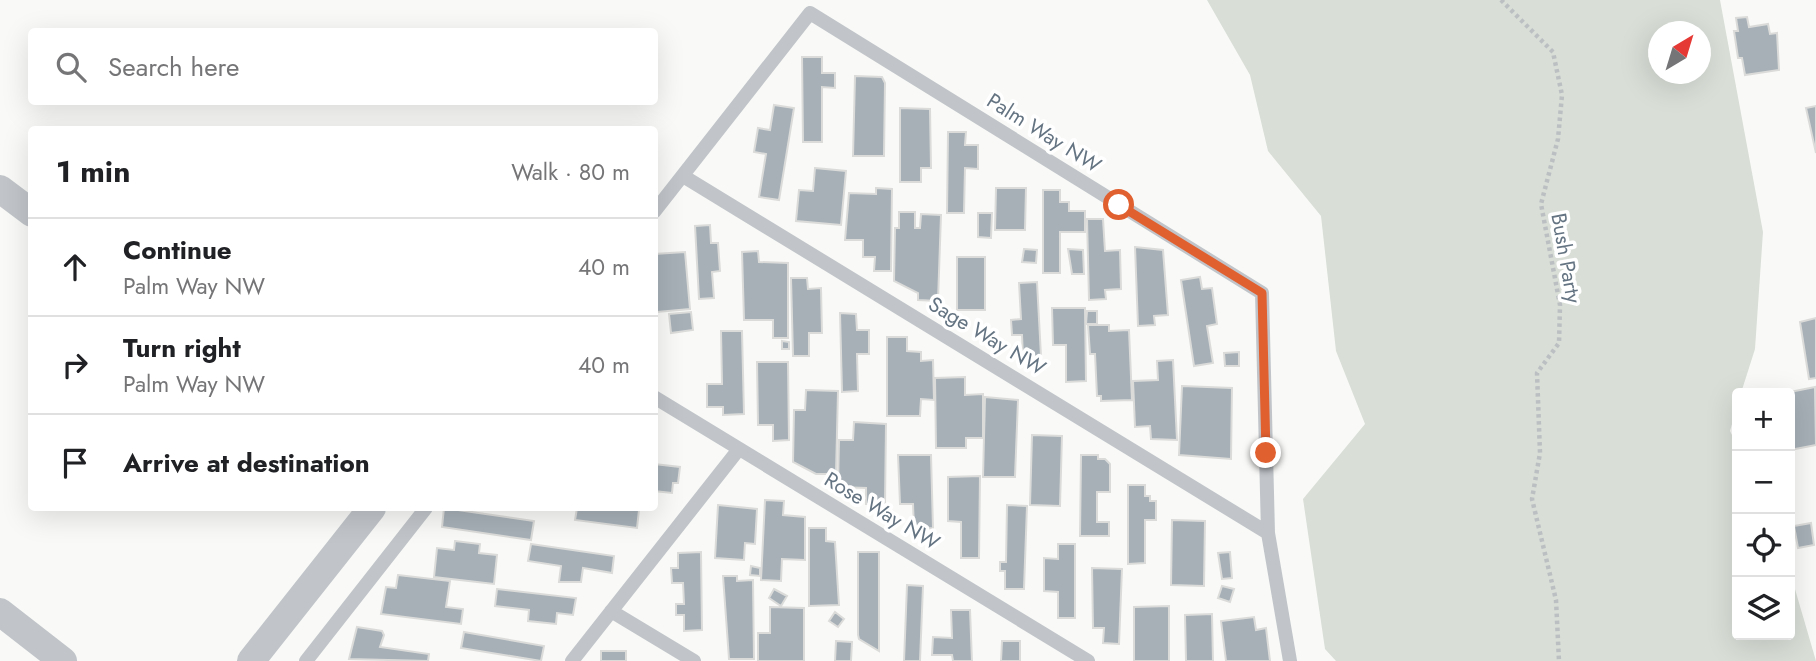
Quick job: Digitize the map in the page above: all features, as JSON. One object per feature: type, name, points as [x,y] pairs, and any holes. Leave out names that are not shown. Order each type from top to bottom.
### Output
[{"type":"street","points":[[0,189],[28,210]]},
{"type":"street","points":[[251,661],[370,511]]},
{"type":"street","points":[[0,612],[63,661]]},
{"type":"lane","name":"Palm Way NW","points":[[683,176],[810,13],[1262,293],[1268,533],[1290,661]]},
{"type":"lane","points":[[658,207],[683,176]]},
{"type":"lane","name":"Sage Way NW","points":[[683,176],[1268,533]]},
{"type":"lane","name":"Rose Way NW","points":[[658,399],[1088,661]]},
{"type":"lane","points":[[572,661],[740,449]]},
{"type":"lane","points":[[306,661],[424,511]]},
{"type":"lane","points":[[611,611],[694,661]]},
{"type":"path","name":"Bush Party","points":[[1505,1],[1553,52],[1562,95],[1558,139],[1541,204],[1560,305],[1559,343],[1537,373],[1539,453],[1532,499],[1556,600],[1559,661]]},
{"type":"shaded area","points":[[1207,0],[1720,0],[1763,232],[1755,349],[1743,388],[1732,388],[1732,640],[1795,640],[1795,589],[1816,661],[1336,661],[1325,649],[1303,499],[1365,424],[1336,351],[1321,216],[1268,151],[1250,75]]},
{"type":"building","points":[[1747,17],[1749,27],[1768,24],[1770,34],[1777,33],[1779,70],[1745,75],[1742,58],[1738,58],[1734,31],[1738,31],[1736,18]]},
{"type":"building","points":[[802,57],[822,57],[822,73],[835,73],[835,88],[822,87],[822,142],[803,142]]},
{"type":"building","points":[[855,76],[882,77],[885,83],[884,156],[853,156]]},
{"type":"building","points":[[774,105],[794,108],[779,200],[759,197],[766,154],[754,152],[758,128],[770,130]]},
{"type":"building","points":[[1816,106],[1816,153],[1806,108]]},
{"type":"building","points":[[900,108],[930,109],[931,168],[921,168],[921,182],[900,182]]},
{"type":"building","points":[[948,132],[966,132],[965,145],[978,145],[978,169],[965,168],[964,213],[947,213]]},
{"type":"building","points":[[815,168],[846,171],[841,225],[796,221],[799,190],[813,191]]},
{"type":"building","points":[[876,188],[892,189],[891,271],[874,271],[875,257],[863,257],[863,240],[845,240],[849,193],[876,194]]},
{"type":"building","points":[[996,188],[1026,188],[1025,230],[995,230]]},
{"type":"building","points":[[1043,190],[1060,190],[1060,202],[1069,202],[1069,211],[1085,211],[1085,232],[1060,232],[1060,273],[1043,273]]},
{"type":"building","points":[[899,212],[915,212],[915,228],[920,228],[921,214],[941,215],[938,301],[918,300],[918,293],[894,281],[895,228],[899,228]]},
{"type":"building","points":[[978,213],[992,213],[991,238],[978,237]]},
{"type":"building","points":[[1087,219],[1103,219],[1105,251],[1120,250],[1121,289],[1105,290],[1106,299],[1089,300]]},
{"type":"building","points":[[710,225],[711,243],[718,243],[720,271],[712,272],[714,298],[699,299],[695,226]]},
{"type":"building","points":[[1135,247],[1163,250],[1168,315],[1154,316],[1155,325],[1138,326]]},
{"type":"building","points":[[1024,249],[1037,250],[1036,263],[1022,262]]},
{"type":"building","points":[[1068,249],[1083,250],[1084,274],[1072,274]]},
{"type":"building","points":[[758,251],[759,262],[788,263],[788,338],[773,338],[773,320],[744,320],[742,252]]},
{"type":"building","points":[[685,252],[690,309],[658,312],[658,254]]},
{"type":"building","points":[[957,257],[985,257],[985,310],[957,310]]},
{"type":"building","points":[[1200,277],[1202,289],[1212,288],[1217,324],[1207,326],[1213,363],[1194,366],[1181,280]]},
{"type":"building","points":[[791,278],[807,278],[808,289],[821,288],[822,333],[809,333],[809,356],[793,356]]},
{"type":"building","points":[[1037,282],[1041,356],[1023,357],[1022,335],[1012,335],[1011,320],[1021,319],[1019,283]]},
{"type":"building","points":[[1052,308],[1085,308],[1086,381],[1066,382],[1066,345],[1053,345]]},
{"type":"building","points":[[1087,311],[1097,311],[1097,324],[1086,324]]},
{"type":"building","points":[[691,312],[693,330],[671,333],[669,314]]},
{"type":"building","points":[[840,313],[856,314],[857,330],[869,330],[869,354],[857,354],[858,391],[842,392]]},
{"type":"building","points":[[1816,318],[1816,378],[1809,379],[1800,322]]},
{"type":"building","points":[[1088,325],[1109,325],[1109,331],[1129,330],[1132,400],[1101,401],[1101,396],[1097,396],[1095,354],[1090,354]]},
{"type":"building","points":[[721,331],[742,331],[744,414],[723,415],[723,407],[707,407],[707,384],[722,384]]},
{"type":"building","points":[[887,337],[907,337],[907,351],[921,352],[921,361],[933,360],[934,400],[921,399],[920,416],[887,416]]},
{"type":"building","points":[[782,341],[789,342],[789,349],[782,349]]},
{"type":"building","points":[[1239,352],[1239,366],[1225,366],[1224,353]]},
{"type":"building","points":[[1173,360],[1177,440],[1151,439],[1150,426],[1135,427],[1133,381],[1158,380],[1157,361]]},
{"type":"building","points":[[757,362],[788,362],[789,440],[773,441],[773,425],[758,425]]},
{"type":"building","points":[[965,377],[965,395],[983,394],[983,438],[966,438],[966,448],[936,448],[935,378]]},
{"type":"building","points":[[1182,386],[1232,388],[1231,459],[1179,455]]},
{"type":"building","points":[[1815,387],[1816,445],[1795,449],[1795,391]]},
{"type":"building","points":[[806,390],[838,391],[836,474],[816,474],[793,462],[794,410],[805,410]]},
{"type":"building","points":[[985,397],[1018,400],[1015,477],[983,477]]},
{"type":"building","points":[[854,422],[886,424],[885,504],[866,504],[866,488],[838,487],[839,440],[853,440]]},
{"type":"building","points":[[1032,435],[1062,436],[1060,506],[1030,505]]},
{"type":"building","points":[[898,455],[931,455],[933,528],[914,529],[913,504],[900,504]]},
{"type":"building","points":[[1081,455],[1098,455],[1098,459],[1105,459],[1110,464],[1110,492],[1097,492],[1097,522],[1109,522],[1109,536],[1080,536]]},
{"type":"building","points":[[658,464],[680,467],[678,483],[673,483],[672,493],[658,491]]},
{"type":"building","points":[[980,476],[979,558],[961,558],[961,522],[948,521],[948,477]]},
{"type":"building","points":[[1128,485],[1145,485],[1145,496],[1150,496],[1150,501],[1156,501],[1156,520],[1145,520],[1145,563],[1128,564]]},
{"type":"building","points":[[765,500],[784,501],[783,515],[805,517],[805,560],[782,559],[781,581],[761,580]]},
{"type":"building","points":[[718,505],[757,509],[755,544],[745,543],[744,560],[715,558]]},
{"type":"building","points":[[1007,505],[1027,506],[1024,589],[1005,589],[1005,571],[1000,571],[1000,562],[1006,562]]},
{"type":"building","points":[[444,511],[465,511],[534,521],[531,540],[442,527]]},
{"type":"building","points":[[576,511],[639,511],[637,528],[575,520]]},
{"type":"building","points":[[1172,520],[1205,521],[1204,586],[1171,585]]},
{"type":"building","points":[[1811,523],[1814,545],[1798,548],[1795,526]]},
{"type":"building","points":[[809,528],[826,528],[826,541],[835,542],[839,605],[809,606]]},
{"type":"building","points":[[455,541],[480,544],[479,553],[497,555],[494,584],[434,577],[437,548],[454,550]]},
{"type":"building","points":[[531,544],[614,556],[612,573],[583,568],[581,582],[559,582],[561,566],[528,561]]},
{"type":"building","points":[[1058,544],[1075,544],[1075,618],[1058,618],[1058,592],[1044,591],[1044,558],[1058,559]]},
{"type":"building","points":[[701,552],[702,630],[684,631],[684,615],[676,615],[676,604],[684,604],[683,583],[672,583],[671,568],[678,568],[678,553]]},
{"type":"building","points":[[858,552],[879,552],[879,651],[859,639],[858,635]]},
{"type":"building","points":[[1230,552],[1232,578],[1222,579],[1218,553]]},
{"type":"building","points":[[751,566],[760,568],[760,576],[750,575]]},
{"type":"building","points":[[1092,568],[1122,569],[1119,644],[1103,643],[1104,628],[1093,628]]},
{"type":"building","points":[[398,575],[450,581],[446,607],[463,609],[461,624],[381,614],[386,587],[396,588]]},
{"type":"building","points":[[723,576],[737,576],[737,581],[753,580],[754,659],[729,659]]},
{"type":"building","points":[[907,585],[923,586],[920,661],[904,661]]},
{"type":"building","points":[[1222,586],[1234,589],[1230,602],[1218,598]]},
{"type":"building","points":[[497,589],[576,598],[573,615],[557,613],[556,624],[528,621],[529,610],[495,606]]},
{"type":"building","points":[[774,589],[787,596],[781,606],[769,598]]},
{"type":"building","points":[[1169,606],[1169,661],[1134,661],[1134,607]]},
{"type":"building","points":[[770,607],[804,608],[804,661],[758,661],[758,633],[770,633]]},
{"type":"building","points":[[951,610],[970,610],[972,661],[953,661],[952,655],[932,655],[933,637],[952,638]]},
{"type":"building","points":[[835,612],[844,619],[838,627],[829,621]]},
{"type":"building","points":[[1212,614],[1213,661],[1186,661],[1185,615]]},
{"type":"building","points":[[1254,617],[1256,630],[1266,628],[1270,661],[1226,661],[1221,621]]},
{"type":"building","points":[[357,627],[382,631],[384,635],[380,647],[429,654],[428,661],[349,659]]},
{"type":"building","points":[[464,632],[544,646],[541,661],[461,648]]},
{"type":"building","points":[[836,641],[852,642],[851,661],[835,661]]},
{"type":"building","points":[[1002,641],[1020,641],[1020,661],[1001,661]]},
{"type":"building","points":[[601,651],[626,651],[626,661],[601,661]]},
{"type":"route","points":[[1119,205],[1262,293],[1266,453]]}]
